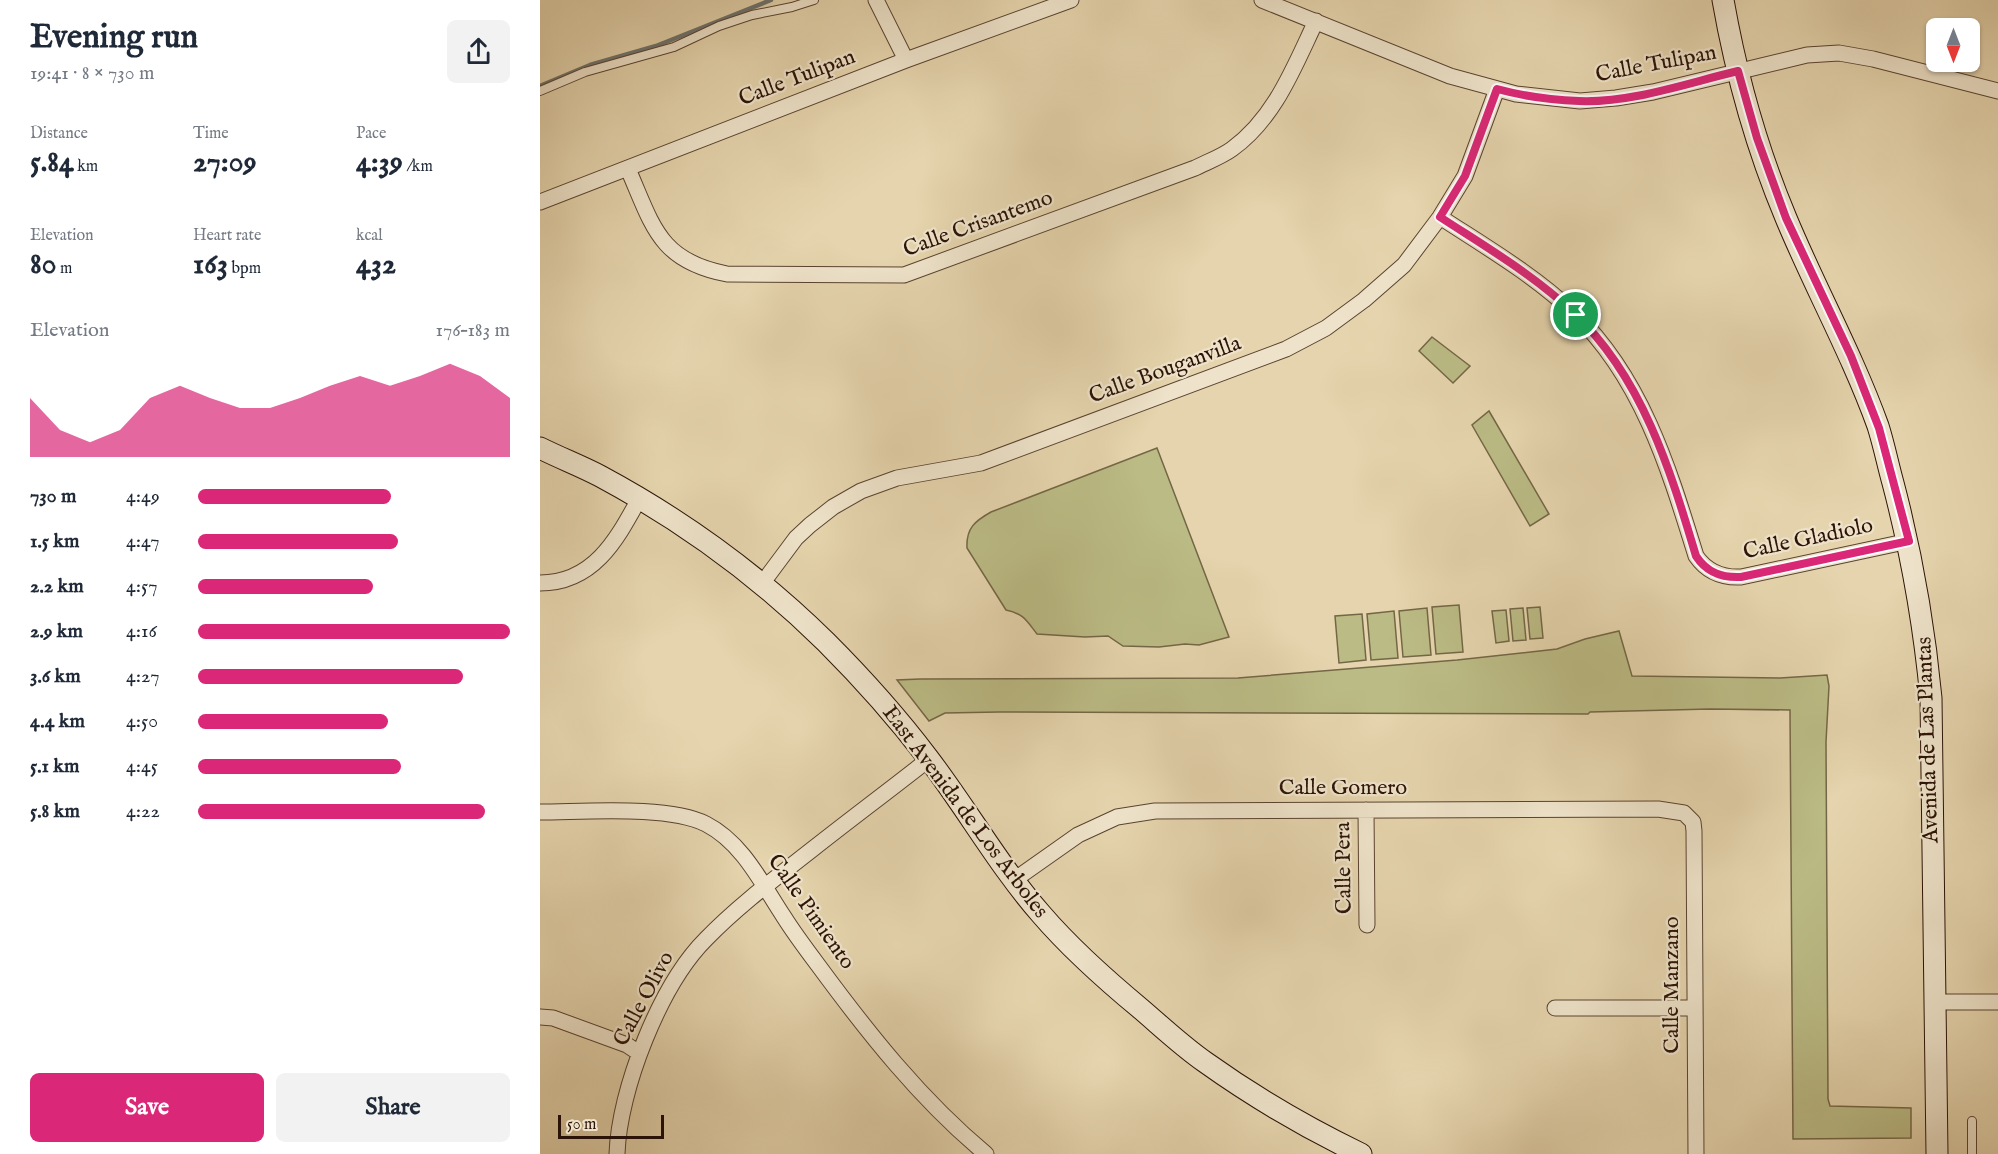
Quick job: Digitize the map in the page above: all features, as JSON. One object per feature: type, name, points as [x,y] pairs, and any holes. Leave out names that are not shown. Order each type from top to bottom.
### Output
[{"type":"street","points":[[876,0],[906,60]]},
{"type":"street","name":"Calle Tulipan","points":[[540,202],[906,60],[1071,0]]},
{"type":"street","name":"Calle Tulipan","points":[[1262,0],[1450,76],[1516,94],[1589,100],[1653,92],[1807,55],[1839,53],[1873,59],[1998,91]]},
{"type":"street","name":"Avenida de Las Plantas","points":[[1723,0],[1738,71],[1757,138],[1786,218],[1851,356],[1879,428],[1909,541],[1925,640],[1931,698],[1937,1154]]},
{"type":"street","name":"Calle Crisantemo","points":[[628,168],[656,232],[672,250],[708,271],[727,274],[904,275],[1195,168],[1232,149],[1261,122],[1279,95],[1316,21]]},
{"type":"street","name":"Calle Bouganvilla","points":[[760,585],[796,538],[833,507],[861,491],[897,478],[981,463],[1286,349],[1326,328],[1364,300],[1404,265],[1440,217],[1465,176],[1497,89]]},
{"type":"street","name":"Calle Gladiolo","points":[[1440,217],[1519,269],[1555,297],[1576,315],[1602,345],[1635,394],[1654,432],[1676,491],[1696,556],[1710,571],[1731,577],[1741,577],[1909,541]]},
{"type":"street","name":"East Avenida de Los Arboles","points":[[540,448],[599,475],[639,499],[701,538],[760,585],[826,642],[897,720],[929,759],[1040,914],[1084,960],[1203,1061],[1254,1096],[1327,1138],[1361,1154]]},
{"type":"street","points":[[540,583],[570,577],[599,560],[616,540],[639,499]]},
{"type":"street","name":"Calle Olivo","points":[[616,1154],[621,1117],[639,1053],[668,993],[694,952],[705,939],[764,886],[929,759]]},
{"type":"street","name":"Calle Gomero","points":[[1014,880],[1078,835],[1117,817],[1155,811],[1658,809],[1684,813],[1689,816]]},
{"type":"street","name":"Calle Pera","points":[[1366,810],[1367,925]]},
{"type":"street","name":"Calle Pimiento","points":[[540,812],[654,812],[685,816],[706,824],[729,840],[748,861],[806,948],[885,1052],[935,1107],[986,1154]]},
{"type":"street","name":"Calle Manzano","points":[[1689,816],[1693,822],[1695,849],[1696,1154]]},
{"type":"street","points":[[1935,1002],[1998,1002]]},
{"type":"street","points":[[1556,1008],[1695,1008]]},
{"type":"street","points":[[540,1017],[553,1018],[627,1045],[639,1053]]},
{"type":"lane","points":[[540,91],[585,72],[674,46],[719,26],[752,15],[814,0]]},
{"type":"lane","points":[[1972,1121],[1972,1154]]},
{"type":"green space","points":[[1432,337],[1470,366],[1453,383],[1419,351]]},
{"type":"green space","points":[[1489,411],[1549,514],[1530,526],[1472,425]]},
{"type":"green space","points":[[1157,448],[1229,637],[1199,645],[1123,646],[1108,636],[1037,634],[1021,616],[1006,610],[967,548],[968,535],[976,522],[991,512]]},
{"type":"green space","points":[[1459,605],[1463,652],[1436,654],[1432,607]]},
{"type":"green space","points":[[1540,607],[1543,638],[1530,639],[1527,608]]},
{"type":"green space","points":[[1427,608],[1431,655],[1403,657],[1399,611]]},
{"type":"green space","points":[[1523,608],[1526,640],[1513,641],[1510,609]]},
{"type":"green space","points":[[1506,610],[1509,641],[1496,643],[1492,611]]},
{"type":"green space","points":[[1394,611],[1398,658],[1371,660],[1367,614]]},
{"type":"green space","points":[[1362,614],[1366,660],[1339,663],[1335,616]]},
{"type":"green space","points":[[1619,631],[1632,676],[1780,678],[1827,675],[1829,686],[1826,742],[1828,1099],[1830,1106],[1911,1108],[1911,1138],[1793,1139],[1790,710],[1710,709],[1590,712],[1588,714],[999,712],[945,713],[929,721],[897,680],[1238,678],[1457,660],[1557,649]]},
{"type":"waterway","points":[[540,86],[590,65],[656,46],[771,0]]},
{"type":"route","points":[[1738,71],[1757,138],[1786,218],[1851,356],[1879,428],[1909,541],[1741,577],[1719,575],[1710,571],[1696,556],[1661,448],[1635,394],[1602,345],[1576,315],[1519,269],[1440,217],[1465,176],[1497,89],[1516,94],[1580,101],[1653,92],[1738,71]]}]
